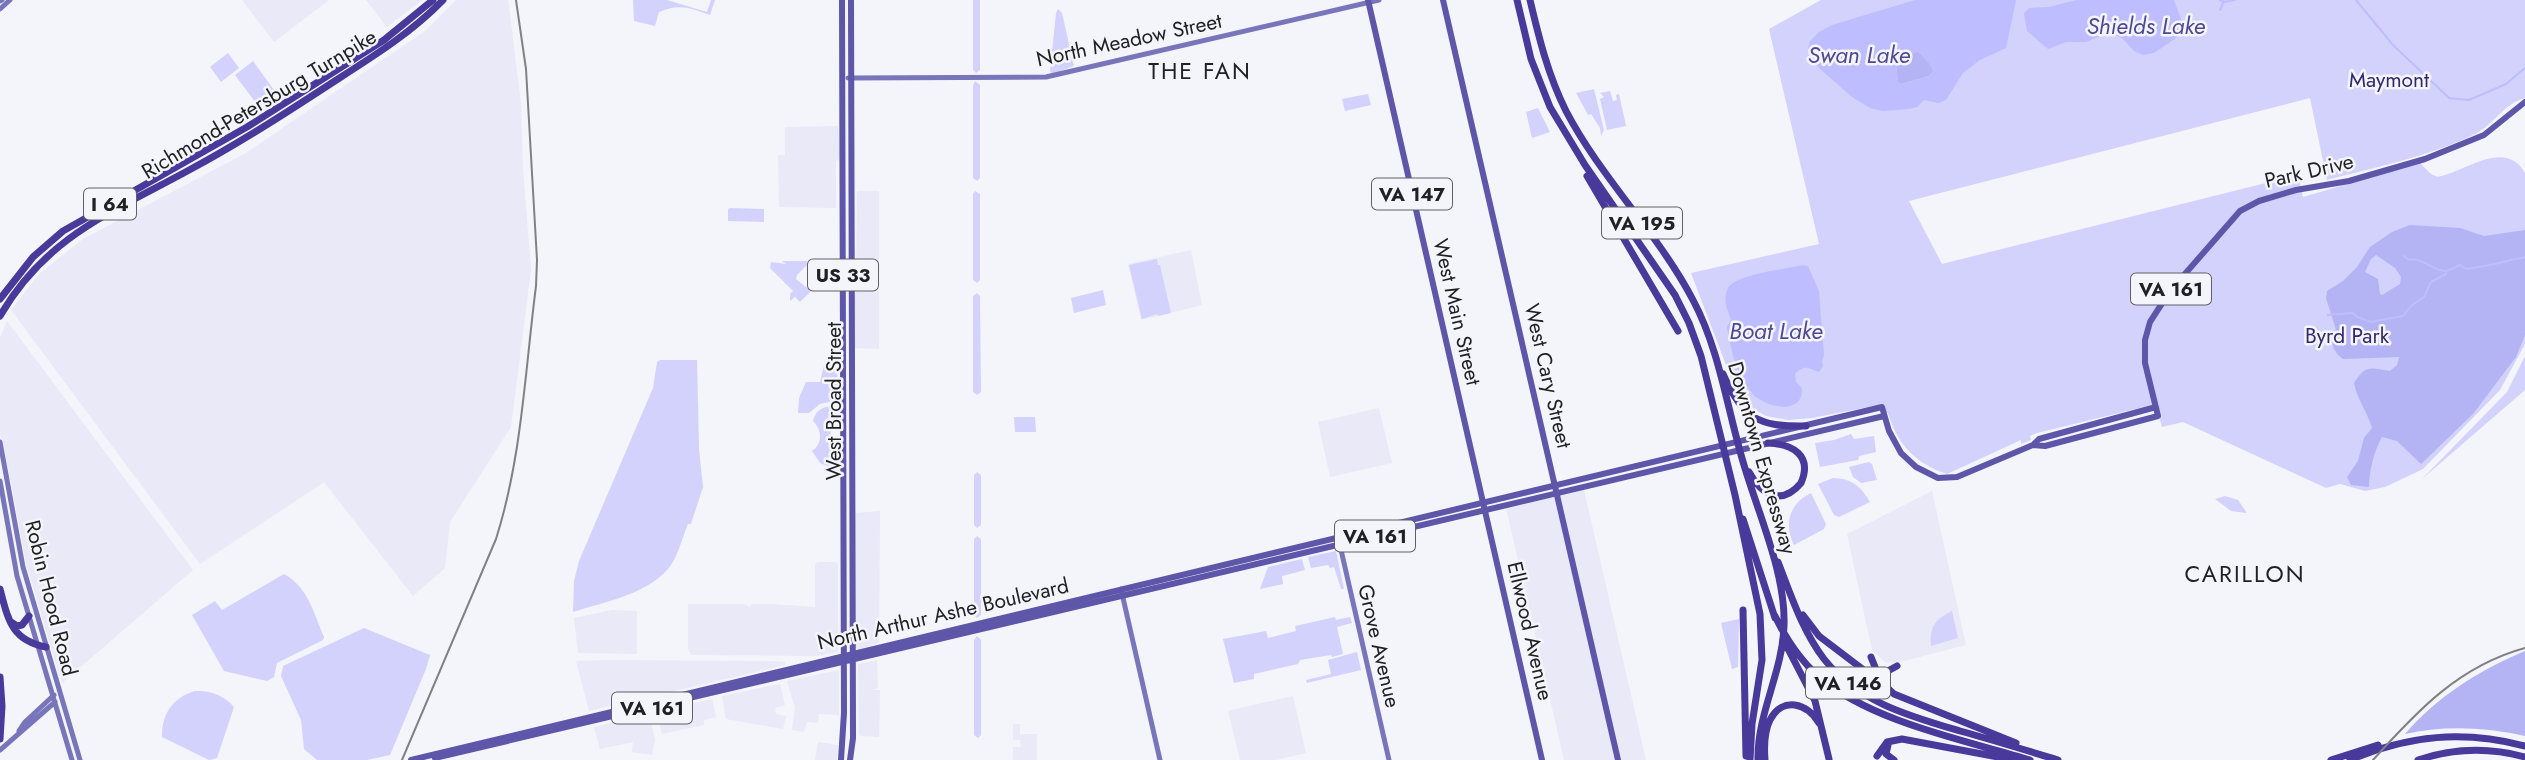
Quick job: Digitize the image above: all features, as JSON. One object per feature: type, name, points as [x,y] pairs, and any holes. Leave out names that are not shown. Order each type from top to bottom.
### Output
[{"type":"highway","name":"Richmond-Petersburg Turnpike","points":[[249,131],[384,40],[433,0]]},
{"type":"highway","name":"Richmond-Petersburg Turnpike","points":[[0,316],[32,271],[67,239],[391,44],[422,21],[443,0]]},
{"type":"highway","name":"Downtown Expressway","points":[[1517,0],[1537,75],[1550,107],[1569,141],[1683,308],[1707,376],[1735,495],[1762,631],[1761,669],[1752,724],[1756,760]]},
{"type":"highway","name":"Downtown Expressway","points":[[1530,0],[1544,57],[1566,111],[1684,284],[1702,318],[1715,355],[1740,453],[1779,581],[1784,613],[1782,646],[1776,676],[1761,721],[1756,760]]},
{"type":"highway","name":"Richmond-Petersburg Turnpike","points":[[0,299],[33,257],[63,231],[233,141]]},
{"type":"highway","points":[[1569,141],[1678,331]]},
{"type":"highway","points":[[1715,355],[1733,396],[1746,412],[1775,425],[1806,426]]},
{"type":"highway","points":[[1740,453],[1760,488],[1773,495],[1787,494],[1798,486],[1803,478],[1802,461],[1790,446],[1784,443],[1768,443]]},
{"type":"highway","points":[[1735,495],[1777,622],[1815,701],[1829,759]]},
{"type":"highway","name":"VA 146","points":[[1754,499],[1809,635],[1841,677],[1864,695],[1889,708],[2058,760]]},
{"type":"highway","points":[[0,589],[12,628],[21,637],[42,646]]},
{"type":"highway","points":[[1792,598],[1819,636],[1865,671],[1871,679]]},
{"type":"highway","points":[[1743,610],[1756,760]]},
{"type":"highway","points":[[9,620],[20,626],[29,616]]},
{"type":"highway","name":"VA 146","points":[[1788,644],[1819,677],[1866,705],[1910,723],[2031,760]]},
{"type":"highway","points":[[1871,657],[1878,676],[1889,690],[1912,703],[1993,733],[2042,755]]},
{"type":"highway","points":[[1889,690],[1885,675],[1896,666]]},
{"type":"highway","points":[[0,677],[0,739]]},
{"type":"highway","points":[[1756,760],[1774,714],[1783,707],[1793,704],[1808,709],[1815,716],[1823,733]]},
{"type":"highway","points":[[2331,760],[2388,741],[2447,736],[2488,739],[2525,746]]},
{"type":"highway","points":[[2350,760],[2396,743],[2420,738]]},
{"type":"highway","points":[[1877,756],[1884,745],[1892,740],[1910,739],[2014,760]]},
{"type":"highway","points":[[1892,740],[1885,751],[1894,760]]},
{"type":"highway","points":[[2418,760],[2476,749],[2502,751],[2525,758]]},
{"type":"highway","points":[[2436,760],[2477,754],[2525,758]]},
{"type":"main road","points":[[0,9],[9,0]]},
{"type":"main road","name":"West Broad Street","points":[[841,760],[844,721],[842,0]]},
{"type":"main road","name":"West Broad Street","points":[[850,760],[853,738],[851,0]]},
{"type":"main road","name":"North Meadow Street","points":[[842,76],[1046,77],[1379,0]]},
{"type":"main road","name":"West Cary Street","points":[[1443,0],[1618,760]]},
{"type":"main road","name":"West Main Street","points":[[1368,1],[1484,507]]},
{"type":"main road","name":"Park Drive","points":[[2033,445],[2045,446],[2158,416],[2145,363],[2145,340],[2150,322],[2169,291],[2240,211],[2259,201],[2296,190],[2348,181],[2425,159],[2484,135],[2525,102]]},
{"type":"main road","name":"VA 161","points":[[1484,507],[1749,443],[1882,407],[1894,444],[1903,456],[1920,469],[1941,478],[1961,476],[2033,445],[2039,439],[2156,407]]},
{"type":"main road","name":"VA 161","points":[[1749,443],[1768,443],[1884,416]]},
{"type":"main road","name":"Robin Hood Road","points":[[0,442],[20,554],[72,760]]},
{"type":"main road","name":"Robin Hood Road","points":[[0,481],[13,558],[29,616],[42,646]]},
{"type":"main road","name":"North Arthur Ashe Boulevard","points":[[411,760],[1484,507]]},
{"type":"main road","name":"Ellwood Avenue","points":[[1484,507],[1542,760]]},
{"type":"main road","name":"Grove Avenue","points":[[1339,541],[1388,760]]},
{"type":"main road","points":[[1122,593],[1160,760]]},
{"type":"main road","points":[[0,750],[13,739],[25,722],[56,696]]},
{"type":"main road","name":"Robin Hood Road","points":[[56,696],[80,760]]},
{"type":"shaded area","points":[[242,0],[329,0],[274,42]]},
{"type":"shaded area","points":[[366,0],[422,0],[387,27]]},
{"type":"shaded area","points":[[456,0],[508,0],[509,6],[521,104],[531,270],[511,427],[450,522],[445,568],[413,596],[324,482],[200,564],[11,310],[39,274],[83,239],[246,153],[425,31]]},
{"type":"shaded area","points":[[838,126],[840,156],[836,161],[836,208],[779,207],[778,155],[785,155],[785,127]]},
{"type":"shaded area","points":[[857,191],[879,191],[879,285],[856,285]]},
{"type":"shaded area","points":[[1191,250],[1202,305],[1141,320],[1128,264]]},
{"type":"shaded area","points":[[879,291],[879,349],[854,348],[854,295],[856,292]]},
{"type":"shaded area","points":[[7,321],[193,570],[62,683],[26,563],[0,435],[0,338]]},
{"type":"shaded area","points":[[1379,408],[1392,463],[1330,477],[1318,422]]},
{"type":"shaded area","points":[[1584,490],[1646,760],[1564,760],[1506,508]]},
{"type":"shaded area","points":[[1932,491],[1966,645],[1896,663],[1885,662],[1872,650],[1847,534]]},
{"type":"shaded area","points":[[880,511],[879,643],[858,650],[855,647],[855,513]]},
{"type":"shaded area","points":[[836,562],[838,565],[838,652],[817,656],[691,655],[688,648],[688,604],[815,607],[815,564]]},
{"type":"shaded area","points":[[612,610],[637,611],[637,654],[578,653],[574,618]]},
{"type":"shaded area","points":[[877,660],[878,688],[872,690],[880,690],[879,737],[862,736],[859,735],[858,664]]},
{"type":"shaded area","points":[[576,661],[769,661],[785,662],[785,665],[589,711]]},
{"type":"shaded area","points":[[839,670],[839,715],[819,714],[818,723],[807,722],[804,732],[792,730],[795,708],[787,681]]},
{"type":"shaded area","points":[[780,684],[785,705],[775,708],[776,714],[786,716],[783,729],[726,719],[722,696]]},
{"type":"shaded area","points":[[1293,696],[1306,753],[1276,760],[1240,760],[1228,711]]},
{"type":"shaded area","points":[[712,699],[716,717],[704,720],[704,725],[662,734],[657,714],[659,711]]},
{"type":"shaded area","points":[[649,714],[655,739],[652,755],[632,752],[633,742],[600,749],[594,727]]},
{"type":"shaded area","points":[[1013,724],[1020,724],[1020,734],[1037,734],[1037,760],[1013,760],[1013,747],[1021,747],[1020,740],[1013,740]]},
{"type":"shaded area","points":[[818,742],[838,745],[837,760],[815,760]]},
{"type":"green space","points":[[633,0],[667,0],[707,12],[711,0],[715,0],[710,15],[691,9],[672,8],[659,12],[655,26],[634,21]]},
{"type":"green space","points":[[973,0],[980,0],[980,70],[976,73],[973,70]]},
{"type":"green space","name":"Byrd Park","points":[[1821,0],[2525,0],[2525,98],[2511,105],[2473,135],[2420,155],[2327,180],[2310,98],[1909,201],[1942,264],[2298,175],[2303,197],[2420,163],[2438,177],[2484,160],[2507,158],[2517,163],[2525,173],[2525,344],[2500,390],[2423,469],[2385,487],[2365,491],[2340,484],[2326,488],[2183,422],[2162,427],[2156,404],[2037,433],[2030,436],[2031,440],[2021,444],[2021,440],[1947,474],[1926,465],[1909,451],[1885,412],[1884,404],[1812,418],[1788,420],[1766,416],[1748,406],[1734,386],[1691,273],[1819,244],[1769,29]]},
{"type":"green space","points":[[1058,9],[1062,13],[1074,66],[1052,74],[1050,71]]},
{"type":"green space","points":[[1918,51],[1933,71],[1929,76],[1901,84],[1898,82],[1896,62]]},
{"type":"green space","points":[[228,53],[239,68],[221,82],[210,67]]},
{"type":"green space","points":[[253,61],[277,94],[259,107],[235,75]]},
{"type":"green space","points":[[975,81],[980,85],[980,178],[977,181],[973,178]]},
{"type":"green space","points":[[1594,89],[1604,130],[1601,136],[1600,128],[1591,114],[1588,115],[1576,93]]},
{"type":"green space","points":[[1610,91],[1613,101],[1617,100],[1616,95],[1619,94],[1626,126],[1607,130],[1600,99],[1604,97],[1600,93]]},
{"type":"green space","points":[[1368,94],[1371,105],[1345,111],[1342,99]]},
{"type":"green space","points":[[1538,108],[1550,132],[1532,138],[1526,112]]},
{"type":"green space","points":[[975,191],[980,194],[980,280],[977,283],[973,280]]},
{"type":"green space","points":[[730,208],[764,209],[764,222],[728,221]]},
{"type":"green space","points":[[2410,225],[2460,228],[2484,236],[2525,230],[2525,335],[2516,357],[2473,414],[2421,464],[2397,441],[2382,437],[2372,461],[2369,487],[2351,485],[2347,477],[2358,461],[2364,438],[2372,428],[2354,383],[2365,370],[2390,371],[2397,365],[2399,357],[2340,357],[2331,341],[2331,337],[2337,333],[2326,298],[2327,291],[2343,281],[2357,267],[2370,247],[2392,232]],"holes":[[[2376,255],[2395,268],[2401,277],[2400,284],[2382,295],[2378,279],[2365,272]]]},
{"type":"green space","points":[[1157,259],[1171,313],[1142,319],[1129,265]]},
{"type":"green space","points":[[782,261],[807,261],[796,279],[811,291],[800,302],[795,297],[790,301],[793,291],[770,268],[771,262],[786,264]]},
{"type":"green space","points":[[1103,290],[1106,305],[1074,313],[1071,298]]},
{"type":"green space","points":[[977,293],[980,296],[981,392],[977,395],[973,392],[973,296]]},
{"type":"green space","points":[[2525,356],[2525,390],[2422,479],[2507,392]]},
{"type":"green space","points":[[697,360],[699,449],[703,487],[691,524],[688,524],[671,564],[659,578],[624,596],[573,612],[574,581],[579,561],[653,388],[657,362]]},
{"type":"green space","points":[[837,360],[838,400],[820,404],[809,413],[798,413],[799,398],[806,382],[820,382],[825,361]]},
{"type":"green space","points":[[831,406],[830,467],[820,463],[812,451],[820,436],[814,418],[821,409]]},
{"type":"green space","points":[[1014,417],[1035,417],[1036,432],[1015,432]]},
{"type":"green space","points":[[1851,434],[1854,439],[1874,436],[1876,452],[1859,456],[1858,460],[1820,467],[1815,443]]},
{"type":"green space","points":[[1869,462],[1877,480],[1861,483],[1853,477],[1849,467]]},
{"type":"green space","points":[[977,472],[981,475],[981,525],[977,528],[974,525],[974,475]]},
{"type":"green space","points":[[1833,478],[1855,484],[1870,502],[1839,517],[1834,515],[1818,484]]},
{"type":"green space","points":[[1811,493],[1826,524],[1824,529],[1794,545],[1789,529],[1790,515],[1798,502]]},
{"type":"green space","points":[[2225,496],[2238,500],[2247,513],[2231,511],[2215,499]]},
{"type":"green space","points":[[977,536],[981,539],[981,615],[977,618],[974,615],[974,539]]},
{"type":"green space","points":[[1336,551],[1344,589],[1341,589],[1334,567],[1330,568],[1328,565],[1311,568],[1308,557]]},
{"type":"green space","points":[[1302,559],[1305,570],[1282,576],[1283,584],[1260,589],[1268,567]]},
{"type":"green space","points":[[284,574],[305,594],[323,640],[277,663],[274,677],[267,681],[224,671],[192,615],[215,601],[222,610]]},
{"type":"green space","points":[[1952,611],[1958,638],[1931,646],[1934,624]]},
{"type":"green space","points":[[1335,617],[1336,620],[1350,617],[1352,623],[1337,627],[1343,654],[1300,660],[1298,664],[1254,674],[1254,679],[1234,683],[1223,639],[1266,631],[1268,638],[1296,631],[1295,626]]},
{"type":"green space","points":[[1739,619],[1738,667],[1732,669],[1721,623]]},
{"type":"green space","points":[[364,628],[430,655],[426,669],[390,755],[367,760],[317,760],[304,749],[301,720],[281,676],[283,666]]},
{"type":"green space","points":[[977,636],[981,640],[981,735],[978,738],[974,735],[974,640]]},
{"type":"green space","points":[[2525,651],[2525,736],[2465,728],[2405,734],[2445,696],[2491,667]]},
{"type":"green space","points":[[1357,652],[1361,670],[1307,683],[1306,680],[1331,674],[1328,660]]},
{"type":"green space","points":[[195,691],[216,694],[234,707],[217,758],[209,760],[162,737],[164,721],[170,708],[180,698]]},
{"type":"water","name":"Swan Lake","points":[[1915,0],[2016,0],[2006,48],[1980,60],[1963,73],[1946,100],[1938,103],[1924,100],[1917,107],[1909,109],[1883,111],[1870,108],[1852,97],[1819,68],[1811,58],[1808,48],[1810,41],[1832,25]],"holes":[[[1918,51],[1933,71],[1929,76],[1902,84],[1898,82],[1896,62]]]},
{"type":"water","name":"Shields Lake","points":[[2076,0],[2174,0],[2181,19],[2182,34],[2154,53],[2143,55],[2134,51],[2122,38],[2112,34],[2086,42],[2066,42],[2048,49],[2027,31],[2024,13],[2029,8],[2049,7]]},
{"type":"water","name":"Boat Lake","points":[[1808,266],[1819,291],[1823,366],[1819,372],[1804,368],[1795,374],[1796,382],[1802,388],[1801,397],[1797,403],[1782,407],[1757,398],[1746,386],[1738,370],[1727,327],[1731,320],[1726,305],[1726,292],[1733,283],[1741,279]]},
{"type":"waterway","points":[[2220,0],[2235,0]]},
{"type":"waterway","points":[[2356,0],[2393,45],[2449,98],[2469,100],[2506,84],[2525,68]]},
{"type":"waterway","points":[[2220,10],[2223,3]]},
{"type":"waterway","points":[[2404,256],[2445,271]]},
{"type":"waterway","points":[[2328,315],[2353,313],[2371,322],[2403,316],[2424,297],[2431,282],[2447,271],[2460,265],[2466,269],[2525,257]]},
{"type":"railway","points":[[402,760],[496,539],[512,477],[522,414],[537,260],[526,69],[516,0]]},
{"type":"railway","points":[[2373,760],[2406,724],[2441,692],[2480,666],[2525,648]]},
{"type":"district","name":"THE FAN","points":[[1200,71]]},
{"type":"district","name":"CARILLON","points":[[2245,574]]},
{"type":"park label","name":"Maymont","points":[[2389,80]]}]
